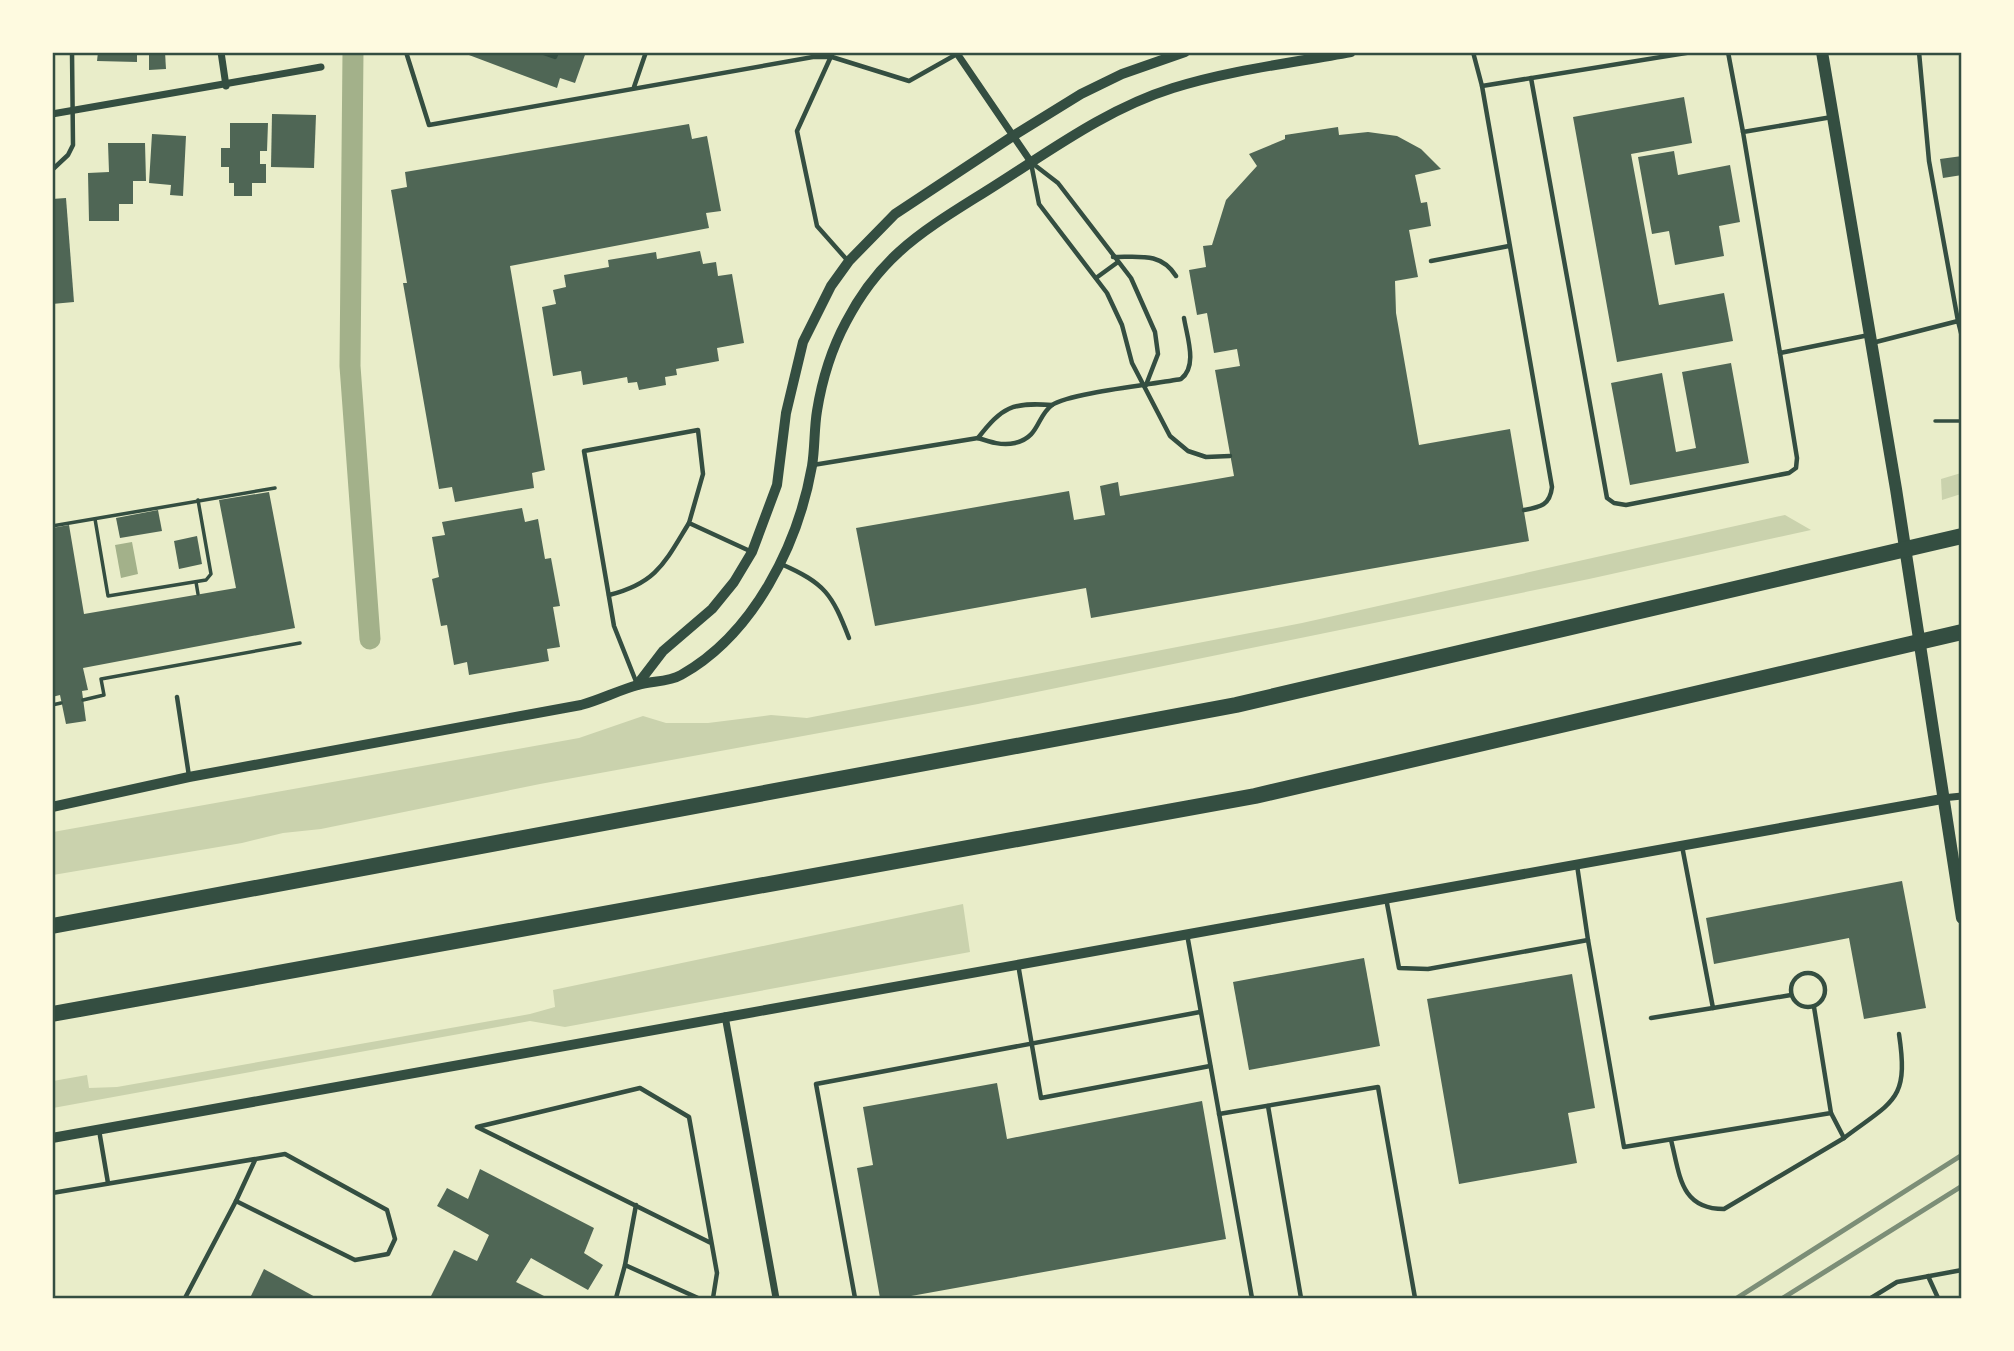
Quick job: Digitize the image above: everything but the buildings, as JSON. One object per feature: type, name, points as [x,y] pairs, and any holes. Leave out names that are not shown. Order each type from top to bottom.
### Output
[{"type":"highway","points":[[52,926],[1236,705],[1962,536]]},
{"type":"highway","points":[[52,1014],[1255,796],[1962,632]]},
{"type":"main road","points":[[1822,52],[1871,339],[1962,918]]},
{"type":"street","points":[[221,52],[226,86]]},
{"type":"street","points":[[637,685],[663,651],[712,609],[734,582],[752,552],[777,485],[786,413],[803,342],[831,286],[849,261],[895,214],[1013,136],[1081,94],[1122,74],[1185,52]]},
{"type":"street","points":[[52,807],[189,776],[556,710],[601,699],[637,685],[679,677],[709,654],[761,598],[781,564],[799,519],[812,465],[816,412],[827,364],[846,321],[870,284],[898,253],[930,227],[1102,118],[1172,88],[1215,77],[1351,52]]},
{"type":"street","points":[[956,53],[1031,162]]},
{"type":"street","points":[[52,114],[226,86],[321,67]]},
{"type":"street","points":[[52,1138],[1186,932],[1962,796]]},
{"type":"street","points":[[725,1015],[776,1298]]},
{"type":"lane","points":[[52,170],[68,155],[73,145],[70,111],[72,52]]},
{"type":"lane","points":[[406,52],[429,125],[832,55],[909,82],[956,53]]},
{"type":"lane","points":[[541,52],[555,57],[557,52]]},
{"type":"lane","points":[[633,88],[646,52]]},
{"type":"lane","points":[[1473,52],[1482,86],[1552,486],[1551,498],[1543,506],[1524,510]]},
{"type":"lane","points":[[1482,86],[1692,52]]},
{"type":"lane","points":[[1531,78],[1607,498],[1614,503],[1626,505],[1789,473],[1796,468],[1797,458],[1780,353],[1728,52]]},
{"type":"lane","points":[[1919,52],[1929,161],[1962,337]]},
{"type":"lane","points":[[832,55],[797,131],[810,208],[817,226],[849,261]]},
{"type":"lane","points":[[1743,132],[1833,117]]},
{"type":"lane","points":[[1031,162],[1058,183],[1131,278],[1155,332],[1158,354],[1146,386]]},
{"type":"lane","points":[[1031,162],[1039,204],[1096,278],[1122,325],[1132,363],[1177,444],[1206,457],[1230,456]]},
{"type":"lane","points":[[1432,261],[1509,246]]},
{"type":"lane","points":[[1113,257],[1151,256],[1163,261],[1176,276]]},
{"type":"lane","points":[[1096,278],[1118,262]]},
{"type":"lane","points":[[978,438],[1004,409],[1028,403],[1052,405],[1114,390],[1181,379],[1188,373],[1191,364],[1184,318]]},
{"type":"lane","points":[[1780,353],[1871,339],[1958,321]]},
{"type":"lane","points":[[812,465],[978,438],[997,444],[1028,439],[1052,405]]},
{"type":"lane","points":[[609,595],[647,582],[661,568],[689,523],[703,474],[698,430],[584,452],[609,595],[622,652],[637,685]]},
{"type":"lane","points":[[689,523],[752,552]]},
{"type":"lane","points":[[781,564],[810,577],[834,600],[849,638]]},
{"type":"lane","points":[[177,697],[189,776]]},
{"type":"lane","points":[[1682,845],[1713,1008]]},
{"type":"lane","points":[[1577,863],[1624,1147],[1831,1113]]},
{"type":"lane","points":[[1385,897],[1399,968],[1429,970],[1588,940]]},
{"type":"lane","points":[[1186,932],[1252,1298]]},
{"type":"lane","points":[[1017,963],[1041,1098],[1210,1066]]},
{"type":"lane","points":[[1803,974],[1816,975],[1825,985],[1824,998],[1814,1007],[1800,1006],[1791,995],[1792,982],[1803,974]]},
{"type":"lane","points":[[1651,1018],[1791,995]]},
{"type":"lane","points":[[1814,1007],[1831,1113],[1844,1138]]},
{"type":"lane","points":[[855,1298],[816,1084],[1200,1013]]},
{"type":"lane","points":[[1671,1140],[1685,1192],[1703,1207],[1724,1209],[1844,1138],[1895,1099],[1904,1069],[1899,1034]]},
{"type":"lane","points":[[1219,1114],[1378,1087],[1415,1298]]},
{"type":"lane","points":[[711,1243],[477,1127],[640,1088],[689,1117],[717,1272],[713,1298]]},
{"type":"lane","points":[[1268,1105],[1301,1298]]},
{"type":"lane","points":[[99,1130],[108,1183]]},
{"type":"lane","points":[[52,1193],[285,1154],[387,1210],[395,1239],[388,1254],[355,1260],[236,1201]]},
{"type":"lane","points":[[185,1298],[255,1160]]},
{"type":"lane","points":[[616,1298],[636,1205]]},
{"type":"lane","points":[[625,1265],[698,1298]]},
{"type":"lane","points":[[1871,1298],[1897,1282],[1962,1270]]},
{"type":"lane","points":[[1928,1276],[1938,1298]]},
{"type":"path","points":[[1935,421],[1962,421]]},
{"type":"path","points":[[52,526],[275,488]]},
{"type":"path","points":[[95,519],[108,596],[196,582],[206,580],[211,574],[198,500]]},
{"type":"path","points":[[196,582],[198,594]]},
{"type":"path","points":[[83,700],[104,695],[101,679],[300,643]]},
{"type":"path","points":[[52,705],[61,703]]},
{"type":"shaded area","points":[[1961,473],[1961,494],[1942,500],[1941,479]]},
{"type":"shaded area","points":[[1785,515],[1811,530],[1589,579],[978,704],[540,784],[321,829],[283,833],[242,843],[53,875],[53,832],[579,738],[643,716],[666,723],[708,723],[771,715],[807,718],[1302,623]]},
{"type":"shaded area","points":[[132,542],[138,574],[121,578],[115,545]]},
{"type":"shaded area","points":[[963,904],[970,952],[565,1027],[530,1021],[53,1108],[53,1081],[87,1075],[89,1088],[117,1087],[530,1014],[555,1007],[553,990]]},
{"type":"waterway","points":[[353,52],[350,366],[370,639]]},
{"type":"railway","points":[[1737,1298],[1962,1155]]},
{"type":"railway","points":[[1783,1298],[1962,1186]]}]
